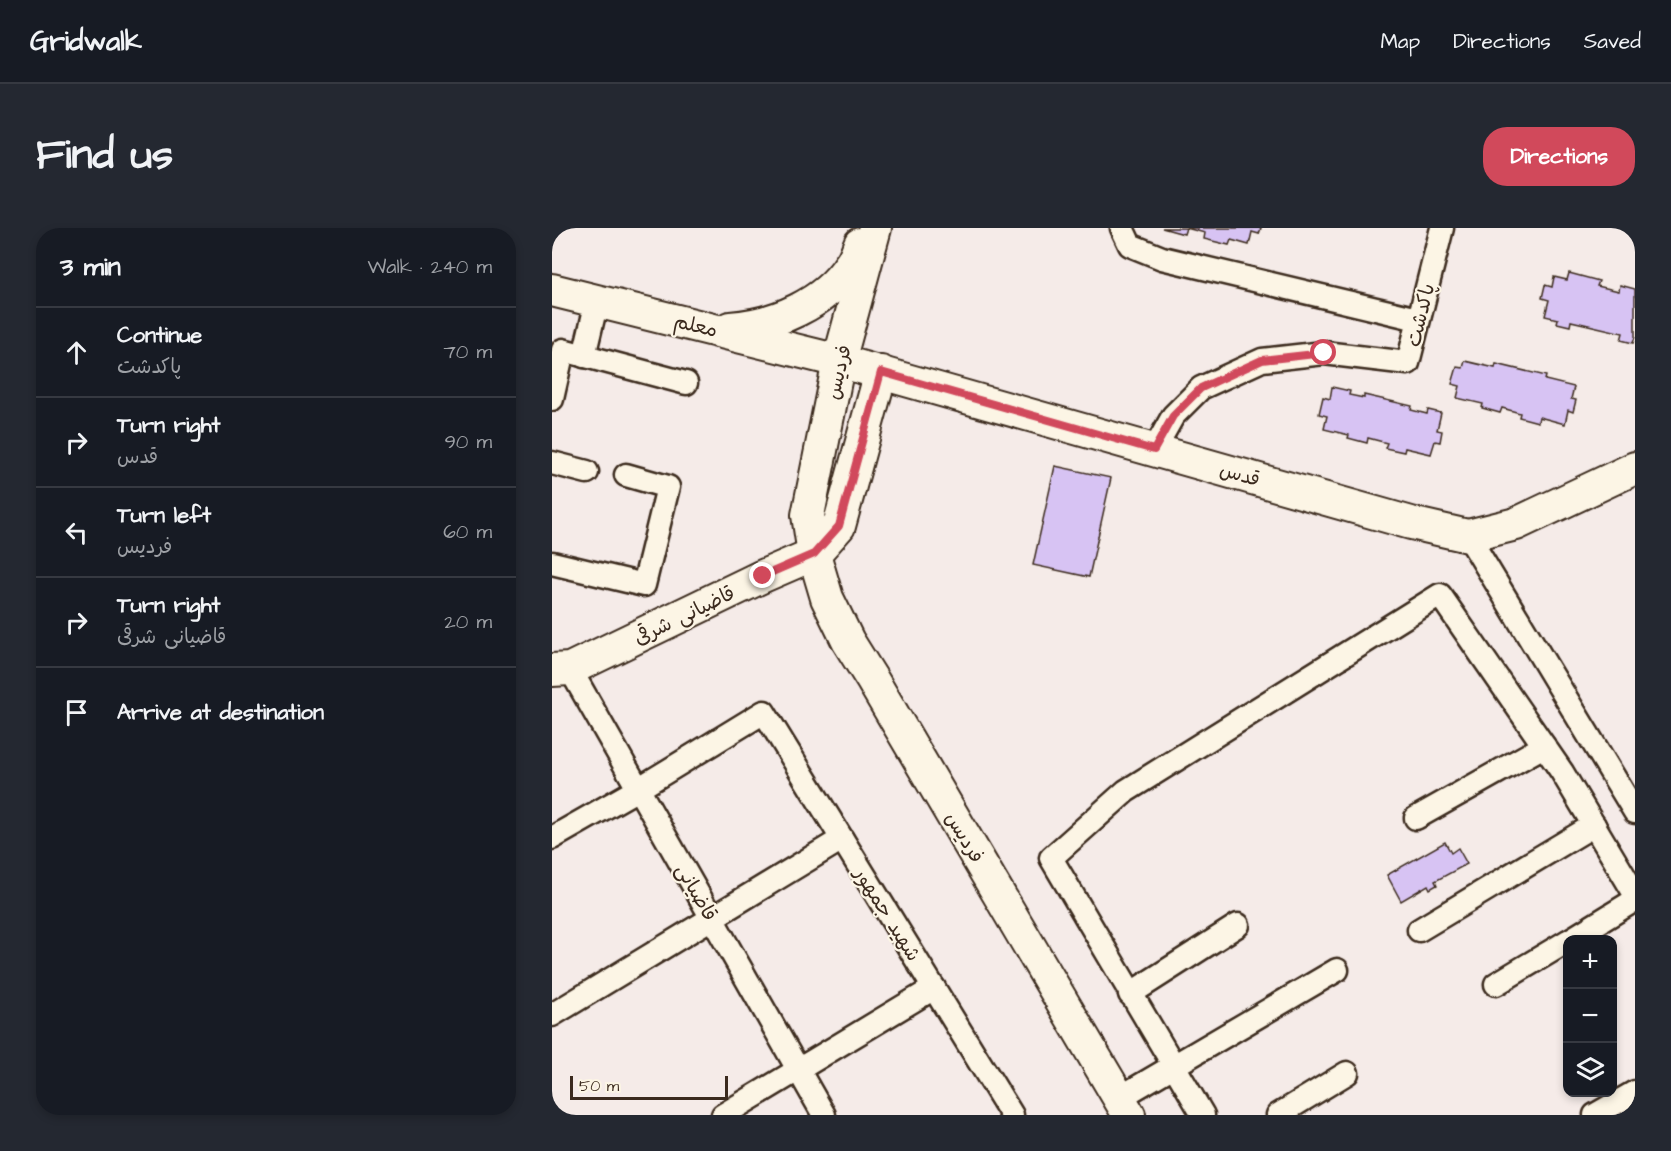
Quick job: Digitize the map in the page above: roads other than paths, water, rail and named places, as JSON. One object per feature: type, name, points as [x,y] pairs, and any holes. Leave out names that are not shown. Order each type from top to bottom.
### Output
[{"type":"street","points":[[709,328],[733,328],[775,320],[818,298],[851,265],[869,228]]},
{"type":"street","name":"فردیس","points":[[875,228],[839,361],[808,515],[814,554],[827,598],[848,642],[1124,1106]]},
{"type":"street","points":[[1122,228],[1130,245],[1162,258],[1418,319]]},
{"type":"street","name":"پاکدشت","points":[[1154,450],[1173,416],[1201,388],[1262,360],[1324,353],[1408,363],[1442,228]]},
{"type":"street","name":"معلم","points":[[552,290],[839,361]]},
{"type":"street","points":[[584,356],[597,301]]},
{"type":"street","points":[[552,399],[563,350],[686,384]]},
{"type":"street","name":"قدس","points":[[839,361],[1411,523],[1468,536],[1516,524],[1633,475]]},
{"type":"street","name":"فردیس","points":[[814,554],[839,526],[881,372]]},
{"type":"street","points":[[552,463],[586,472]]},
{"type":"street","points":[[552,563],[644,585],[668,487],[626,475]]},
{"type":"street","points":[[1468,536],[1635,812]]},
{"type":"street","name":"قاضیانی شرقی","points":[[561,669],[814,554]]},
{"type":"street","points":[[1203,1115],[1051,858],[1126,791],[1440,595],[1544,746],[1635,894]]},
{"type":"street","name":"قاضیانی","points":[[561,669],[638,789],[824,1115]]},
{"type":"street","name":"شهید جمهور","points":[[638,789],[764,712],[1012,1115]]},
{"type":"street","points":[[1416,818],[1544,746]]},
{"type":"street","points":[[552,838],[638,789]]},
{"type":"street","points":[[1419,930],[1594,825]]},
{"type":"street","points":[[552,1015],[842,839]]},
{"type":"street","points":[[1577,935],[1635,900]]},
{"type":"street","points":[[1130,994],[1238,925]]},
{"type":"street","points":[[1496,984],[1563,944]]},
{"type":"street","points":[[1124,1106],[1174,1065],[1337,970]]},
{"type":"street","points":[[723,1115],[934,988]]},
{"type":"street","points":[[1278,1115],[1347,1073]]},
{"type":"street","points":[[1595,1115],[1635,1092]]}]
